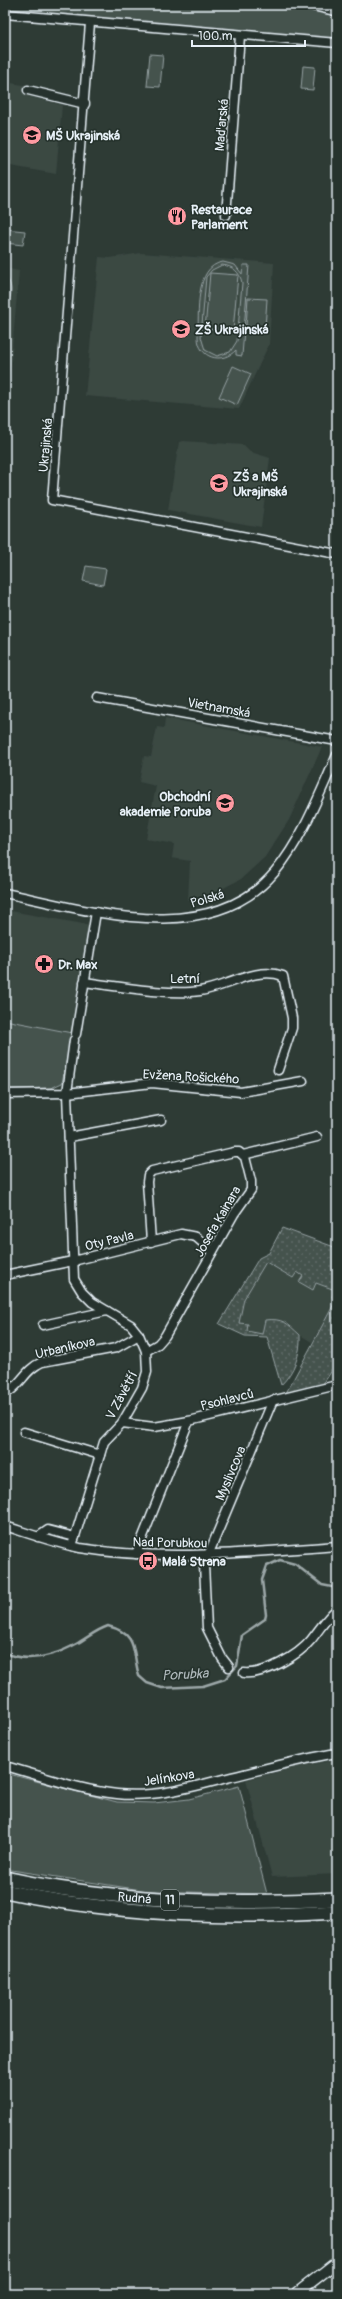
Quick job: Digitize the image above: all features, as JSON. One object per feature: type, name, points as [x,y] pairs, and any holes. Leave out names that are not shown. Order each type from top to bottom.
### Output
[{"type":"highway","name":"Rudná","points":[[5,1878],[99,1894],[150,1899],[252,1903],[337,1899]]},
{"type":"highway","name":"Rudná","points":[[5,1891],[98,1906],[156,1912],[251,1915],[337,1912]]},
{"type":"main road","points":[[315,5],[337,10]]},
{"type":"street","points":[[5,14],[90,23],[337,43]]},
{"type":"street","name":"Ukrajinská","points":[[90,23],[85,104],[52,500],[337,554]]},
{"type":"street","name":"Maďarská","points":[[226,215],[240,36]]},
{"type":"street","points":[[28,90],[85,104]]},
{"type":"street","name":"Vietnamská","points":[[97,698],[337,741]]},
{"type":"street","name":"Polská","points":[[5,893],[96,912],[143,918],[184,917],[218,910],[249,894],[274,873],[304,828],[337,755]]},
{"type":"street","name":"V Závětří","points":[[72,1546],[104,1442],[122,1423],[142,1388],[147,1372],[146,1351],[139,1334],[131,1325],[92,1302],[82,1292],[74,1280],[67,1093],[96,912]]},
{"type":"street","name":"Letní","points":[[84,982],[186,993],[212,989],[254,975],[271,973],[283,976],[292,1018],[292,1028],[278,1070]]},
{"type":"street","name":"Evžena Rošického","points":[[5,1094],[67,1093],[152,1083],[242,1092],[303,1081]]},
{"type":"street","points":[[68,1137],[161,1120]]},
{"type":"street","points":[[151,1242],[147,1182],[148,1175],[152,1171],[234,1152],[239,1152],[243,1155],[317,1137]]},
{"type":"street","name":"Josefa Kainara","points":[[146,1351],[158,1344],[165,1336],[212,1251],[251,1190],[251,1181],[243,1155]]},
{"type":"street","name":"Oty Pavla","points":[[5,1276],[181,1234],[189,1234],[196,1237],[212,1251]]},
{"type":"street","points":[[43,1325],[107,1311]]},
{"type":"street","name":"Urbaníkova","points":[[5,1394],[16,1387],[31,1367],[42,1362],[116,1348],[139,1334]]},
{"type":"street","name":"Psohlavců","points":[[122,1423],[154,1427],[189,1421],[337,1385]]},
{"type":"street","name":"Myslivcova","points":[[229,1667],[222,1658],[207,1628],[204,1564],[273,1400]]},
{"type":"street","points":[[136,1554],[189,1421]]},
{"type":"street","points":[[24,1432],[100,1454]]},
{"type":"street","name":"Nad Porubkou","points":[[5,1526],[72,1546],[136,1554],[208,1555],[337,1546]]},
{"type":"street","points":[[38,1537],[48,1530],[74,1537]]},
{"type":"street","points":[[244,1672],[253,1673],[278,1665],[311,1641],[323,1623],[337,1609]]},
{"type":"street","name":"Jelínkova","points":[[5,1766],[95,1790],[118,1794],[150,1794],[189,1788],[300,1759],[337,1753]]},
{"type":"street","points":[[296,2294],[337,2262]]},
{"type":"shaded area","points":[[5,5],[287,5],[337,16],[337,39],[5,11]]},
{"type":"shaded area","points":[[150,54],[163,55],[160,87],[147,86]]},
{"type":"shaded area","points":[[303,66],[315,67],[313,90],[301,89]]},
{"type":"shaded area","name":"MŠ Ukrajinská","points":[[5,82],[29,86],[28,96],[62,105],[56,174],[5,165]]},
{"type":"shaded area","points":[[5,229],[25,231],[23,245],[5,243]]},
{"type":"shaded area","name":"ZŠ Ukrajinská","points":[[141,253],[274,263],[269,344],[239,409],[85,396],[99,257],[110,258]]},
{"type":"shaded area","points":[[223,262],[235,265],[242,274],[243,265],[249,265],[242,356],[236,355],[236,350],[230,355],[224,357],[212,357],[202,350],[199,344],[198,316],[200,292],[207,272],[214,265]],"holes":[[[222,265],[233,268],[238,273],[242,283],[237,341],[230,352],[217,356],[205,350],[201,337],[206,277],[212,270]]]},
{"type":"shaded area","points":[[5,268],[19,271],[11,363],[5,396]]},
{"type":"shaded area","points":[[210,273],[238,275],[233,331],[205,329]]},
{"type":"shaded area","points":[[5,275],[9,282],[11,294],[10,298],[5,304]]},
{"type":"shaded area","points":[[248,298],[267,299],[265,328],[246,326]]},
{"type":"shaded area","points":[[233,366],[251,374],[237,405],[219,397]]},
{"type":"shaded area","name":"ZŠ a MŠ Ukrajinská","points":[[179,442],[244,445],[251,452],[270,458],[261,527],[168,510]]},
{"type":"shaded area","points":[[86,566],[106,569],[103,585],[83,581]]},
{"type":"shaded area","name":"Obchodní akademie Poruba","points":[[165,718],[322,747],[289,820],[265,857],[241,879],[212,894],[188,900],[190,861],[172,858],[174,844],[146,839],[156,786],[139,782],[144,756],[151,757],[157,727],[164,728]]},
{"type":"shaded area","points":[[5,910],[89,925],[72,1033],[5,1020]]},
{"type":"shaded area","points":[[5,1020],[72,1033],[62,1083],[51,1088],[5,1089]]},
{"type":"shaded area","points":[[282,1228],[337,1248],[337,1363],[323,1384],[286,1393],[336,1300],[332,1297],[335,1290],[316,1283],[313,1290],[299,1282],[303,1276],[297,1272],[293,1278],[266,1262],[244,1299],[239,1323],[248,1324],[247,1331],[262,1334],[265,1320],[276,1320],[288,1324],[300,1335],[296,1362],[290,1374],[281,1385],[267,1337],[245,1336],[219,1324],[259,1258],[269,1253]]},
{"type":"shaded area","points":[[266,1262],[292,1278],[297,1272],[304,1276],[300,1282],[313,1290],[315,1283],[335,1290],[336,1300],[312,1342],[300,1335],[289,1324],[265,1321],[262,1334],[247,1331],[246,1324],[239,1323],[244,1299]]},
{"type":"shaded area","points":[[337,1760],[337,1874],[272,1877],[246,1780],[300,1766]]},
{"type":"shaded area","points":[[5,1773],[117,1802],[154,1803],[189,1799],[239,1786],[267,1894],[148,1891],[5,1869]]},
{"type":"waterway","name":"Porubka","points":[[5,1653],[23,1658],[50,1655],[68,1648],[108,1626],[118,1629],[130,1639],[139,1676],[147,1683],[162,1688],[203,1686],[225,1679],[237,1666],[242,1635],[265,1619],[266,1615],[262,1580],[267,1566],[280,1560],[295,1564],[322,1585],[337,1588]]},
{"type":"place","name":"MŠ Ukrajinská","points":[[32,135]]},
{"type":"place","name":"Restaurace Parlament","points":[[177,216]]},
{"type":"place","name":"ZŠ Ukrajinská","points":[[181,329]]},
{"type":"place","name":"ZŠ a MŠ Ukrajinská","points":[[219,483]]},
{"type":"place","name":"Obchodní akademie Poruba","points":[[225,803]]},
{"type":"place","name":"Dr. Max","points":[[44,964]]},
{"type":"place","name":"Malá Strana","points":[[148,1561]]}]
